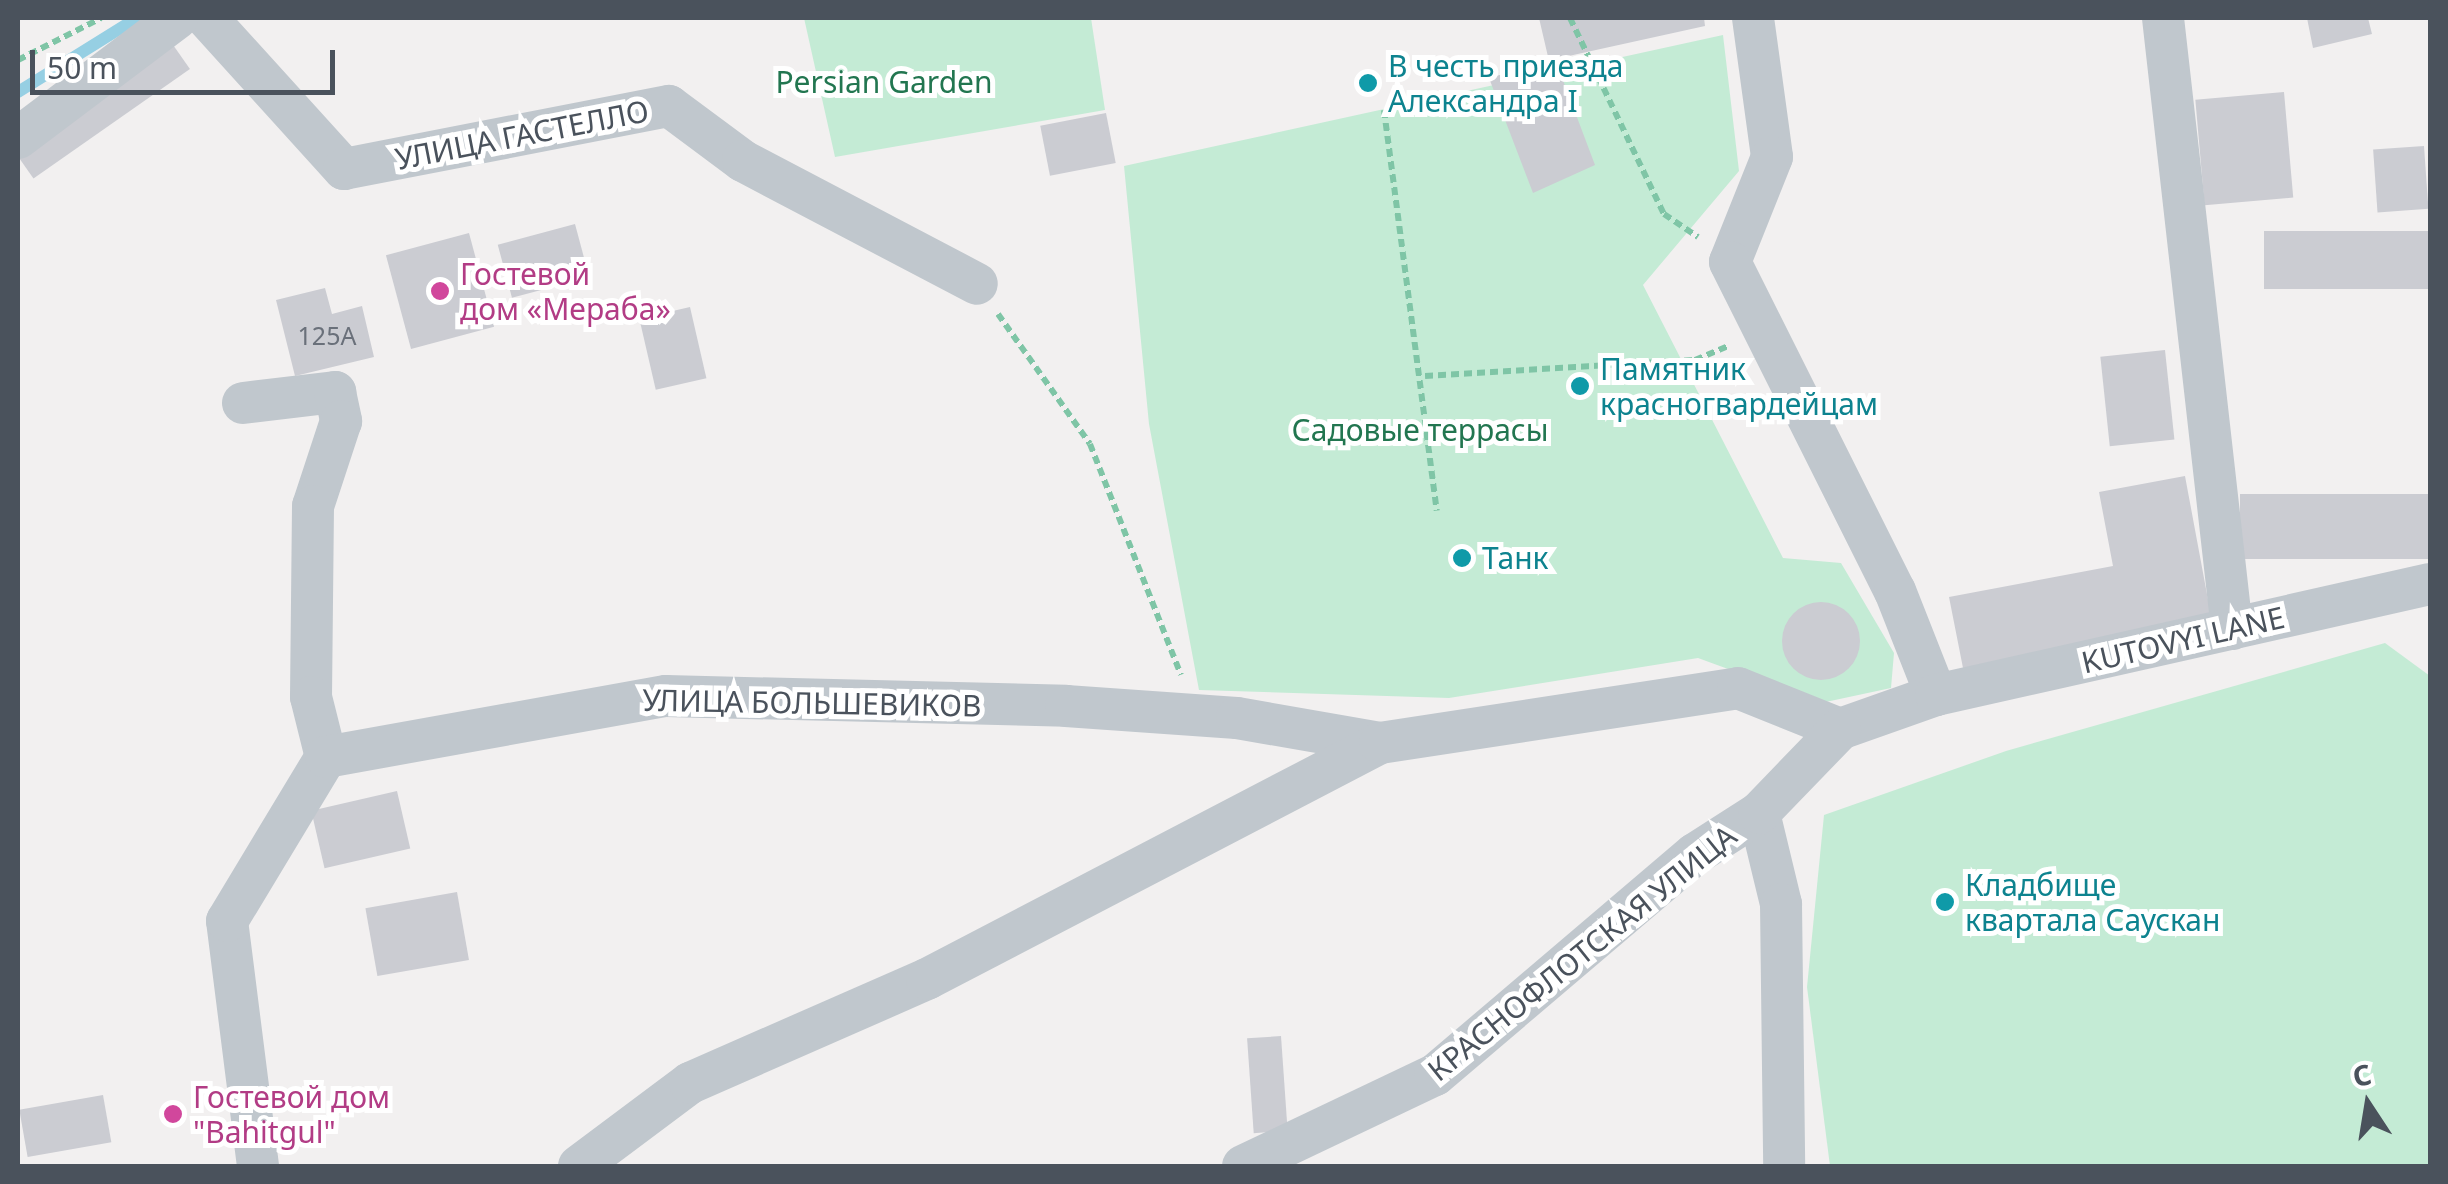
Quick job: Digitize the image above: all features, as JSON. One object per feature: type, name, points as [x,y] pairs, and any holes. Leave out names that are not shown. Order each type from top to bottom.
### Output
[{"type":"street","points":[[18,138],[178,18]]},
{"type":"street","name":"УЛИЦА ГАСТЕЛЛО","points":[[208,18],[344,169],[669,106],[743,161],[977,284]]},
{"type":"street","points":[[1753,18],[1772,157],[1730,262],[1895,592],[1936,696]]},
{"type":"street","points":[[2163,18],[2232,629]]},
{"type":"street","points":[[244,402],[335,392],[341,420],[313,506],[311,697],[326,757],[227,920],[258,1166]]},
{"type":"street","name":"KUTOVYI LANE","points":[[1840,729],[1936,696],[2430,584]]},
{"type":"street","points":[[578,1166],[690,1083],[927,979],[1380,743],[1738,688],[1840,729]]},
{"type":"street","name":"УЛИЦА БОЛЬШЕВИКОВ","points":[[326,757],[666,696],[1196,715],[1380,743]]},
{"type":"street","name":"КРАСНОФЛОТСКАЯ УЛИЦА","points":[[1243,1166],[1436,1074],[1695,854],[1759,813],[1840,729]]},
{"type":"street","points":[[1759,813],[1781,904],[1784,1166]]},
{"type":"path","points":[[18,60],[101,18]]},
{"type":"path","points":[[1570,18],[1664,214],[1730,262]]},
{"type":"path","points":[[1384,110],[1425,376],[1437,511]]},
{"type":"path","points":[[977,284],[1090,444],[1196,715]]},
{"type":"path","points":[[1425,376],[1695,360],[1764,330]]},
{"type":"green space","name":"Persian Garden","points":[[804,18],[1091,18],[1105,110],[835,157]]},
{"type":"green space","name":"Садовые террасы","points":[[1723,35],[1739,171],[1643,285],[1783,558],[1841,563],[1894,653],[1891,688],[1821,703],[1698,658],[1449,698],[1199,690],[1149,424],[1124,166]]},
{"type":"green space","points":[[2385,643],[2430,676],[2430,1166],[1830,1166],[1807,987],[1824,815],[2006,751]]},
{"type":"building","points":[[1539,18],[1704,18],[1705,26],[1555,59],[1595,165],[1533,193],[1489,78],[1549,61]]},
{"type":"building","points":[[2307,18],[2368,18],[2372,34],[2313,48]]},
{"type":"building","points":[[171,42],[190,69],[33,179],[18,156],[18,149]]},
{"type":"building","points":[[2284,92],[2293,198],[2205,205],[2195,100]]},
{"type":"building","points":[[1106,113],[1116,163],[1050,176],[1040,126]]},
{"type":"building","points":[[2424,146],[2428,209],[2378,212],[2373,150]]},
{"type":"building","points":[[575,224],[589,277],[512,298],[498,245]]},
{"type":"building","points":[[2264,231],[2430,231],[2430,289],[2264,289]]},
{"type":"building","name":"Гостевой дом «Мераба»","points":[[469,233],[494,327],[411,349],[386,255]]},
{"type":"building","points":[[325,288],[332,314],[362,306],[374,357],[295,376],[276,300]]},
{"type":"building","points":[[690,307],[706,378],[656,390],[639,319]]},
{"type":"building","points":[[2165,350],[2174,440],[2110,446],[2100,357]]},
{"type":"building","points":[[2185,476],[2212,621],[1963,668],[1949,597],[2113,566],[2099,492]]},
{"type":"building","points":[[2240,494],[2430,494],[2430,559],[2240,559]]},
{"type":"building","points":[[1813,602],[1829,602],[1854,619],[1860,641],[1854,663],[1843,674],[1829,680],[1813,680],[1788,663],[1782,649],[1782,633],[1799,608]]},
{"type":"building","points":[[397,791],[410,848],[325,868],[311,811]]},
{"type":"building","points":[[457,892],[469,960],[377,976],[365,908]]},
{"type":"building","points":[[1281,1036],[1288,1131],[1254,1133],[1247,1038]]},
{"type":"building","points":[[103,1095],[111,1142],[28,1157],[19,1110]]},
{"type":"waterway","points":[[18,92],[137,18]]},
{"type":"place","name":"В честь приезда Александра I","points":[[1368,83]]},
{"type":"place","name":"Гостевой дом «Мераба»","points":[[440,291]]},
{"type":"place","name":"Памятник красногвардейцам","points":[[1580,386]]},
{"type":"place","name":"Танк","points":[[1462,558]]},
{"type":"place","name":"Кладбище квартала Саускан","points":[[1945,902]]},
{"type":"place","name":"Гостевой дом \"Bahitgul\"","points":[[173,1114]]}]
